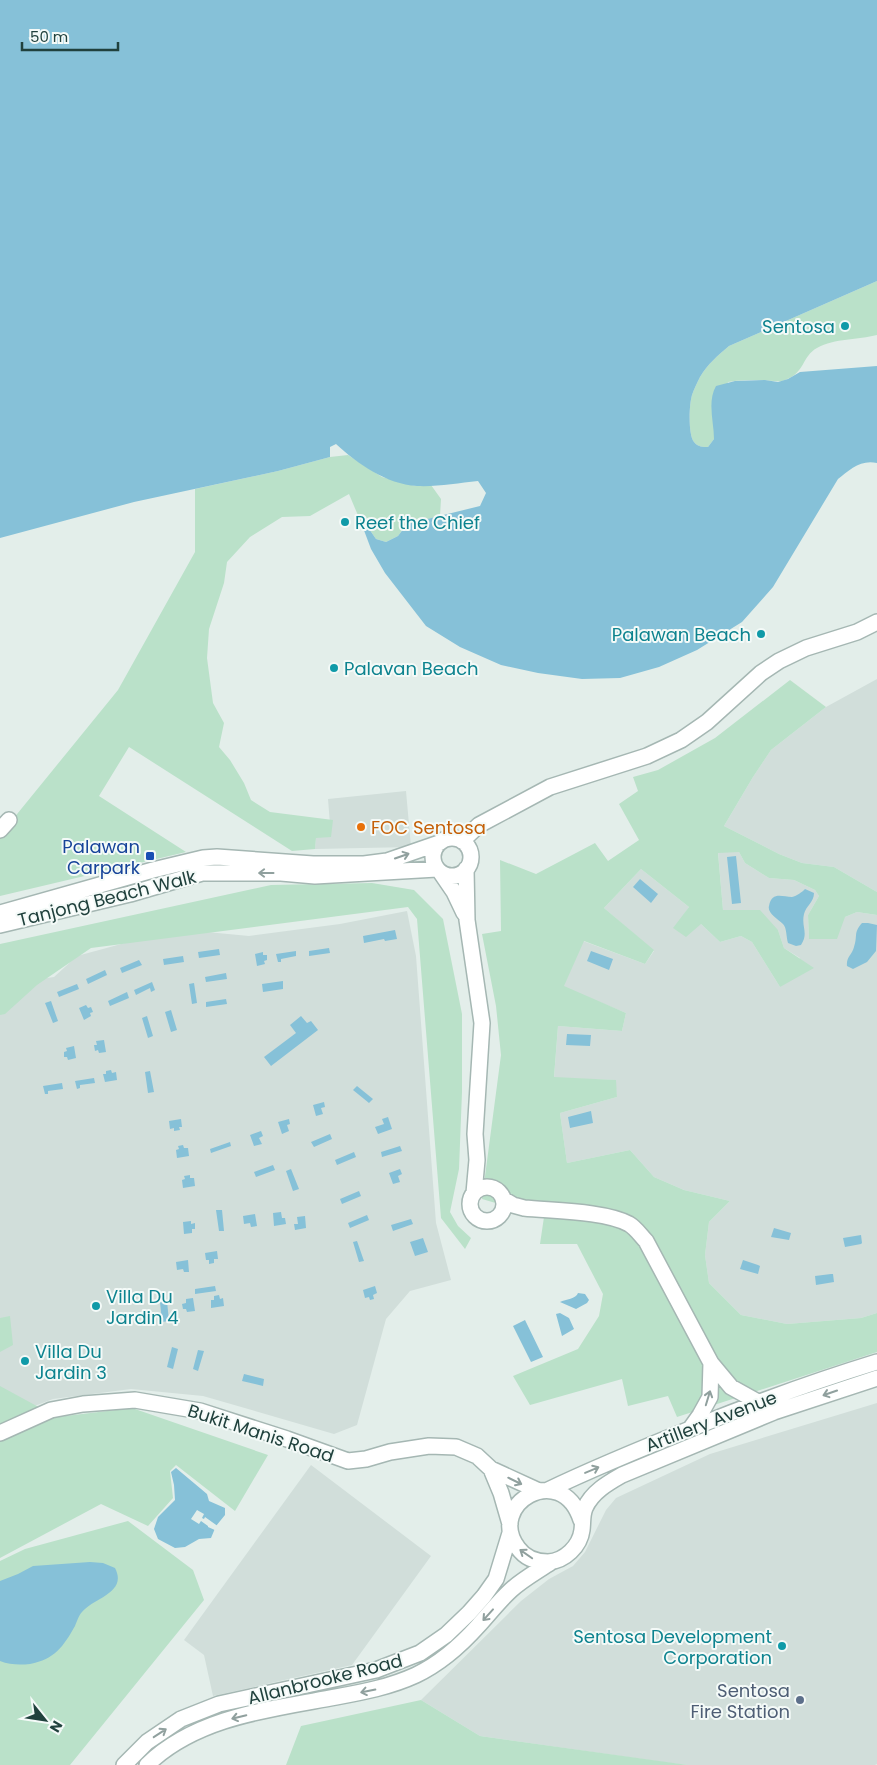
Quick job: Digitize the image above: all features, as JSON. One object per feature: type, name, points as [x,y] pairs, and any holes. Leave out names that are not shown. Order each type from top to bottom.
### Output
[{"type":"street","points":[[462,841],[479,824],[550,787],[647,756],[681,740],[707,722],[761,673],[779,661],[806,648],[857,632],[877,622]]},
{"type":"street","points":[[439,871],[452,876],[462,873],[466,869],[470,863],[470,851],[462,841],[450,838],[439,843],[435,848],[432,859],[439,871],[454,892],[466,920]]},
{"type":"street","name":"Tanjong Beach Walk","points":[[0,913],[203,858],[217,857],[313,864],[364,864],[387,861],[439,843]]},
{"type":"street","points":[[284,861],[305,875]]},
{"type":"street","points":[[466,869],[466,920],[482,1023],[475,1134],[477,1160],[471,1209],[476,1218],[492,1221],[501,1214],[524,1208]]},
{"type":"street","name":"Tanjong Beach Walk","points":[[0,925],[130,894],[202,873],[281,873],[315,876],[439,871]]},
{"type":"street","points":[[477,1160],[492,1188],[501,1194],[504,1204],[501,1214]]},
{"type":"street","points":[[474,1193],[482,1188],[492,1188]]},
{"type":"street","points":[[503,1199],[524,1208],[601,1215],[632,1225],[646,1241],[710,1363],[731,1387],[758,1402]]},
{"type":"street","name":"Artillery Avenue","points":[[510,1529],[512,1516],[522,1499],[530,1494],[544,1490],[616,1458],[758,1402],[877,1362]]},
{"type":"street","points":[[690,1429],[710,1397],[710,1363]]},
{"type":"street","name":"Artillery Avenue","points":[[551,1562],[561,1558],[575,1547],[582,1530],[581,1520],[586,1507],[594,1495],[607,1483],[622,1474],[774,1412],[877,1378]]},
{"type":"street","name":"Bukit Manis Road","points":[[0,1433],[51,1410],[83,1404],[135,1400],[200,1411],[348,1461],[429,1446],[456,1447],[476,1456],[491,1469]]},
{"type":"street","points":[[491,1469],[544,1490],[560,1493],[570,1499],[578,1509],[581,1520]]},
{"type":"street","points":[[491,1469],[501,1493],[517,1548],[530,1558],[540,1562],[551,1562]]},
{"type":"street","name":"Allanbrooke Road","points":[[124,1765],[147,1742],[181,1720],[219,1704],[376,1670],[420,1653],[446,1635],[469,1613],[496,1580],[510,1529]]},
{"type":"street","name":"Allanbrooke Road","points":[[146,1765],[156,1756],[191,1735],[224,1720],[379,1689],[414,1675],[458,1647],[510,1591],[551,1562]]},
{"type":"shaded area","points":[[877,679],[877,892],[834,867],[802,863],[779,854],[724,826],[771,750],[826,707]]},
{"type":"shaded area","points":[[406,791],[411,847],[315,849],[316,837],[331,837],[328,799]]},
{"type":"shaded area","points":[[718,852],[739,852],[745,863],[769,878],[794,880],[815,890],[819,896],[808,915],[809,939],[845,917],[857,912],[877,915],[877,1313],[861,1318],[787,1324],[741,1315],[709,1283],[705,1255],[709,1222],[730,1201],[684,1190],[654,1177],[630,1150],[567,1163],[560,1113],[617,1097],[615,1080],[554,1078],[558,1026],[622,1031],[626,1013],[563,987],[583,941],[645,964],[654,951],[604,908],[641,869],[689,907],[674,929],[701,924],[720,942],[741,936],[752,942],[780,987],[800,958],[784,948],[778,930],[723,910]]},
{"type":"shaded area","points":[[407,911],[416,956],[436,1223],[451,1280],[410,1291],[386,1319],[357,1425],[334,1434],[203,1396],[131,1389],[53,1399],[0,1419],[0,985],[54,977],[77,956],[136,940],[207,932],[249,936],[340,924]]},
{"type":"shaded area","name":"Sentosa Development Corporation","points":[[877,1403],[877,1764],[688,1765],[670,1763],[480,1736],[421,1700],[521,1601],[549,1579],[573,1566],[585,1552],[606,1510],[616,1498],[710,1454]]},
{"type":"shaded area","points":[[311,1465],[431,1556],[352,1665],[213,1696],[204,1655],[184,1640]]},
{"type":"green space","points":[[877,281],[877,335],[831,342],[817,348],[808,355],[800,369],[792,377],[782,381],[745,380],[728,382],[714,430],[714,439],[708,447],[699,446],[694,442],[690,419],[692,395],[703,372],[721,353],[729,346]]},
{"type":"green space","points":[[348,455],[382,477],[415,486],[431,485],[441,499],[440,516],[407,524],[398,536],[386,542],[376,539],[367,526],[362,525],[349,494],[310,516],[282,517],[250,537],[227,562],[224,583],[209,629],[207,658],[213,703],[224,723],[219,747],[230,760],[244,783],[251,800],[270,812],[333,820],[331,837],[316,838],[315,849],[292,851],[129,747],[99,796],[186,852],[0,896],[0,835],[118,690],[195,552],[195,489],[278,471],[330,457]]},
{"type":"green space","points":[[790,680],[826,707],[771,750],[724,826],[779,854],[802,863],[834,867],[877,892],[877,915],[857,912],[845,917],[837,939],[809,939],[808,915],[819,896],[815,890],[794,880],[769,878],[745,863],[739,852],[718,853],[723,910],[760,910],[778,930],[784,948],[814,968],[780,987],[752,942],[741,936],[720,942],[701,924],[686,937],[673,928],[689,907],[641,869],[604,908],[654,950],[645,964],[584,941],[564,986],[626,1013],[622,1031],[558,1026],[554,1077],[616,1080],[617,1097],[560,1113],[567,1163],[630,1150],[654,1177],[684,1190],[730,1201],[709,1222],[705,1255],[709,1283],[741,1315],[787,1324],[861,1318],[877,1313],[877,1352],[677,1417],[668,1396],[628,1406],[622,1379],[530,1405],[513,1376],[578,1349],[599,1316],[603,1294],[577,1244],[540,1244],[544,1217],[482,1199],[501,1055],[496,1006],[482,934],[501,931],[500,860],[536,874],[595,843],[608,861],[639,840],[619,804],[638,791],[633,777],[658,770],[715,738]]},
{"type":"green space","points":[[372,883],[414,890],[443,919],[462,1014],[462,1092],[459,1169],[450,1212],[458,1226],[471,1238],[465,1249],[441,1218],[417,919],[408,907],[91,948],[37,985],[5,1014],[0,1015],[0,944],[271,885]]},
{"type":"green space","points":[[10,1316],[13,1345],[0,1352],[0,1318]]},
{"type":"green space","points":[[0,1386],[57,1417],[132,1408],[268,1455],[235,1511],[176,1465],[170,1471],[173,1498],[148,1526],[101,1504],[0,1558]]},
{"type":"green space","points":[[128,1521],[193,1570],[204,1600],[70,1765],[0,1765],[0,1561],[25,1549]]},
{"type":"green space","points":[[421,1700],[480,1736],[688,1765],[286,1765],[301,1726]]},
{"type":"water","points":[[0,0],[877,0],[877,281],[729,346],[713,360],[700,377],[692,395],[690,419],[694,442],[699,446],[708,447],[714,439],[711,405],[716,386],[735,381],[765,380],[778,382],[800,372],[877,366],[877,463],[861,464],[838,479],[773,587],[742,622],[697,650],[659,667],[620,678],[582,679],[538,673],[501,665],[460,647],[426,626],[385,573],[371,549],[362,525],[367,526],[376,539],[386,542],[398,536],[407,524],[480,506],[486,493],[478,481],[417,486],[394,481],[363,466],[336,444],[330,447],[330,457],[278,471],[134,502],[0,538]]},
{"type":"water","points":[[736,856],[741,903],[732,904],[727,857]]},
{"type":"water","points":[[640,879],[658,894],[651,903],[633,887]]},
{"type":"water","points":[[805,889],[814,893],[814,896],[804,914],[805,933],[803,941],[801,945],[796,946],[788,943],[784,926],[771,913],[769,906],[772,898],[781,896],[792,897]]},
{"type":"water","points":[[862,923],[877,925],[876,951],[867,962],[853,969],[847,966],[847,960],[853,950],[858,929]]},
{"type":"water","points":[[395,930],[397,939],[385,941],[384,939],[364,943],[363,936]]},
{"type":"water","points":[[329,948],[330,953],[309,956],[309,951]]},
{"type":"water","points":[[219,949],[220,955],[199,958],[198,952]]},
{"type":"water","points":[[296,951],[296,956],[281,959],[281,962],[278,962],[276,954]]},
{"type":"water","points":[[591,951],[613,959],[609,970],[587,961]]},
{"type":"water","points":[[263,952],[263,955],[267,955],[267,960],[264,961],[265,964],[257,966],[255,954]]},
{"type":"water","points":[[183,956],[184,962],[164,965],[163,959]]},
{"type":"water","points":[[139,960],[142,965],[122,973],[120,968]]},
{"type":"water","points":[[105,970],[107,975],[88,984],[86,979]]},
{"type":"water","points":[[226,973],[227,979],[206,982],[205,977]]},
{"type":"water","points":[[283,981],[283,989],[263,992],[262,984]]},
{"type":"water","points":[[152,982],[155,990],[151,992],[150,988],[136,995],[134,990]]},
{"type":"water","points":[[194,983],[197,1003],[192,1004],[189,984]]},
{"type":"water","points":[[77,984],[79,989],[59,997],[57,992]]},
{"type":"water","points":[[127,992],[129,998],[110,1006],[108,1001]]},
{"type":"water","points":[[226,999],[227,1004],[206,1007],[206,1002]]},
{"type":"water","points":[[51,1001],[58,1021],[53,1023],[45,1003]]},
{"type":"water","points":[[86,1005],[88,1008],[91,1007],[93,1012],[90,1013],[91,1016],[84,1020],[79,1008]]},
{"type":"water","points":[[171,1010],[177,1030],[171,1032],[165,1012]]},
{"type":"water","points":[[147,1016],[153,1036],[148,1038],[142,1018]]},
{"type":"water","points":[[301,1016],[307,1023],[311,1021],[318,1030],[271,1066],[264,1057],[296,1033],[290,1025]]},
{"type":"water","points":[[567,1034],[591,1035],[590,1046],[566,1045]]},
{"type":"water","points":[[104,1040],[106,1052],[99,1053],[98,1050],[95,1051],[94,1045],[97,1045],[96,1041]]},
{"type":"water","points":[[74,1046],[76,1058],[68,1060],[67,1057],[64,1057],[64,1052],[67,1051],[66,1048]]},
{"type":"water","points":[[111,1070],[112,1073],[116,1072],[117,1080],[105,1082],[103,1074]]},
{"type":"water","points":[[150,1071],[154,1092],[148,1093],[145,1072]]},
{"type":"water","points":[[94,1078],[95,1083],[80,1085],[80,1088],[77,1089],[75,1081]]},
{"type":"water","points":[[62,1083],[63,1089],[48,1091],[48,1094],[45,1094],[43,1086]]},
{"type":"water","points":[[357,1086],[373,1099],[369,1103],[353,1090]]},
{"type":"water","points":[[324,1102],[325,1107],[321,1108],[323,1114],[316,1116],[313,1105]]},
{"type":"water","points":[[591,1111],[593,1123],[570,1128],[568,1117]]},
{"type":"water","points":[[388,1117],[392,1129],[378,1134],[375,1127],[384,1124],[382,1119]]},
{"type":"water","points":[[181,1119],[182,1127],[179,1127],[180,1130],[174,1131],[174,1128],[170,1129],[169,1121]]},
{"type":"water","points":[[289,1119],[290,1124],[287,1125],[289,1131],[282,1134],[278,1122]]},
{"type":"water","points":[[261,1131],[263,1136],[259,1138],[262,1144],[254,1146],[250,1135]]},
{"type":"water","points":[[330,1134],[332,1139],[314,1147],[311,1142]]},
{"type":"water","points":[[230,1142],[231,1146],[211,1153],[210,1149]]},
{"type":"water","points":[[183,1145],[184,1148],[188,1148],[189,1156],[177,1158],[176,1150],[179,1149],[178,1146]]},
{"type":"water","points":[[400,1146],[402,1151],[382,1157],[381,1152]]},
{"type":"water","points":[[354,1152],[356,1157],[337,1165],[335,1160]]},
{"type":"water","points":[[273,1165],[275,1170],[256,1177],[254,1172]]},
{"type":"water","points":[[291,1169],[299,1189],[293,1191],[286,1171]]},
{"type":"water","points":[[400,1169],[402,1174],[398,1176],[400,1182],[393,1184],[389,1173]]},
{"type":"water","points":[[190,1175],[190,1178],[194,1178],[195,1186],[183,1188],[182,1180],[185,1179],[184,1176]]},
{"type":"water","points":[[359,1191],[361,1196],[342,1204],[340,1199]]},
{"type":"water","points":[[216,1210],[222,1210],[224,1231],[219,1231]]},
{"type":"water","points":[[281,1212],[286,1224],[274,1226],[273,1213]]},
{"type":"water","points":[[255,1214],[257,1226],[251,1227],[250,1223],[244,1224],[243,1216]]},
{"type":"water","points":[[367,1215],[369,1220],[350,1228],[348,1223]]},
{"type":"water","points":[[305,1216],[306,1228],[295,1230],[294,1224],[298,1224],[297,1217]]},
{"type":"water","points":[[411,1219],[413,1224],[393,1231],[391,1225]]},
{"type":"water","points":[[191,1221],[191,1224],[195,1223],[195,1229],[192,1229],[192,1233],[184,1234],[183,1222]]},
{"type":"water","points":[[774,1228],[791,1233],[789,1240],[771,1237]]},
{"type":"water","points":[[861,1235],[861,1244],[845,1247],[843,1238]]},
{"type":"water","points":[[423,1238],[428,1252],[415,1256],[410,1242]]},
{"type":"water","points":[[357,1241],[364,1261],[359,1262],[353,1242]]},
{"type":"water","points":[[217,1251],[218,1259],[214,1259],[214,1263],[209,1264],[205,1253]]},
{"type":"water","points":[[188,1260],[189,1272],[184,1272],[183,1269],[177,1270],[176,1262]]},
{"type":"water","points":[[743,1260],[760,1266],[758,1274],[740,1269]]},
{"type":"water","points":[[833,1274],[834,1282],[816,1285],[815,1276]]},
{"type":"water","points":[[215,1286],[216,1291],[195,1294],[195,1289]]},
{"type":"water","points":[[375,1286],[377,1293],[373,1295],[374,1299],[365,1298],[363,1290]]},
{"type":"water","points":[[578,1293],[585,1294],[589,1300],[587,1303],[576,1309],[560,1302],[573,1298]]},
{"type":"water","points":[[219,1295],[220,1299],[223,1298],[224,1306],[211,1308],[211,1300],[214,1300],[214,1296]]},
{"type":"water","points":[[193,1298],[195,1311],[187,1312],[186,1309],[183,1309],[182,1304],[186,1303],[186,1299]]},
{"type":"water","points":[[167,1301],[169,1321],[162,1322],[160,1302]]},
{"type":"water","points":[[560,1313],[569,1318],[574,1329],[562,1336],[556,1314]]},
{"type":"water","points":[[525,1320],[543,1357],[531,1362],[513,1326]]},
{"type":"water","points":[[172,1347],[178,1349],[173,1369],[167,1367]]},
{"type":"water","points":[[198,1350],[204,1351],[198,1371],[193,1369]]},
{"type":"water","points":[[244,1374],[264,1379],[263,1386],[242,1381]]},
{"type":"water","points":[[176,1468],[207,1494],[209,1501],[225,1508],[225,1515],[216,1526],[211,1538],[199,1539],[185,1547],[175,1548],[158,1539],[154,1529],[158,1517],[175,1500],[171,1472]]},
{"type":"water","points":[[90,1562],[103,1563],[115,1568],[118,1576],[117,1583],[108,1594],[82,1612],[62,1646],[52,1655],[39,1662],[15,1664],[0,1661],[0,1581],[33,1566]]},
{"type":"pier","points":[[197,1510],[204,1514],[202,1518],[204,1519],[205,1517],[219,1527],[217,1531],[201,1521],[199,1524],[191,1519]]},
{"type":"place","name":"Sentosa","points":[[845,326]]},
{"type":"place","name":"Reef the Chief","points":[[345,522]]},
{"type":"place","name":"Palawan Beach","points":[[761,634]]},
{"type":"place","name":"Palavan Beach","points":[[334,668]]},
{"type":"place","name":"FOC Sentosa","points":[[361,827]]},
{"type":"place","name":"Palawan Carpark","points":[[150,856]]},
{"type":"place","name":"Villa Du Jardin 4","points":[[96,1306]]},
{"type":"place","name":"Villa Du Jardin 3","points":[[25,1361]]},
{"type":"place","name":"Sentosa Development Corporation","points":[[782,1646]]},
{"type":"place","name":"Sentosa Fire Station","points":[[800,1700]]}]
